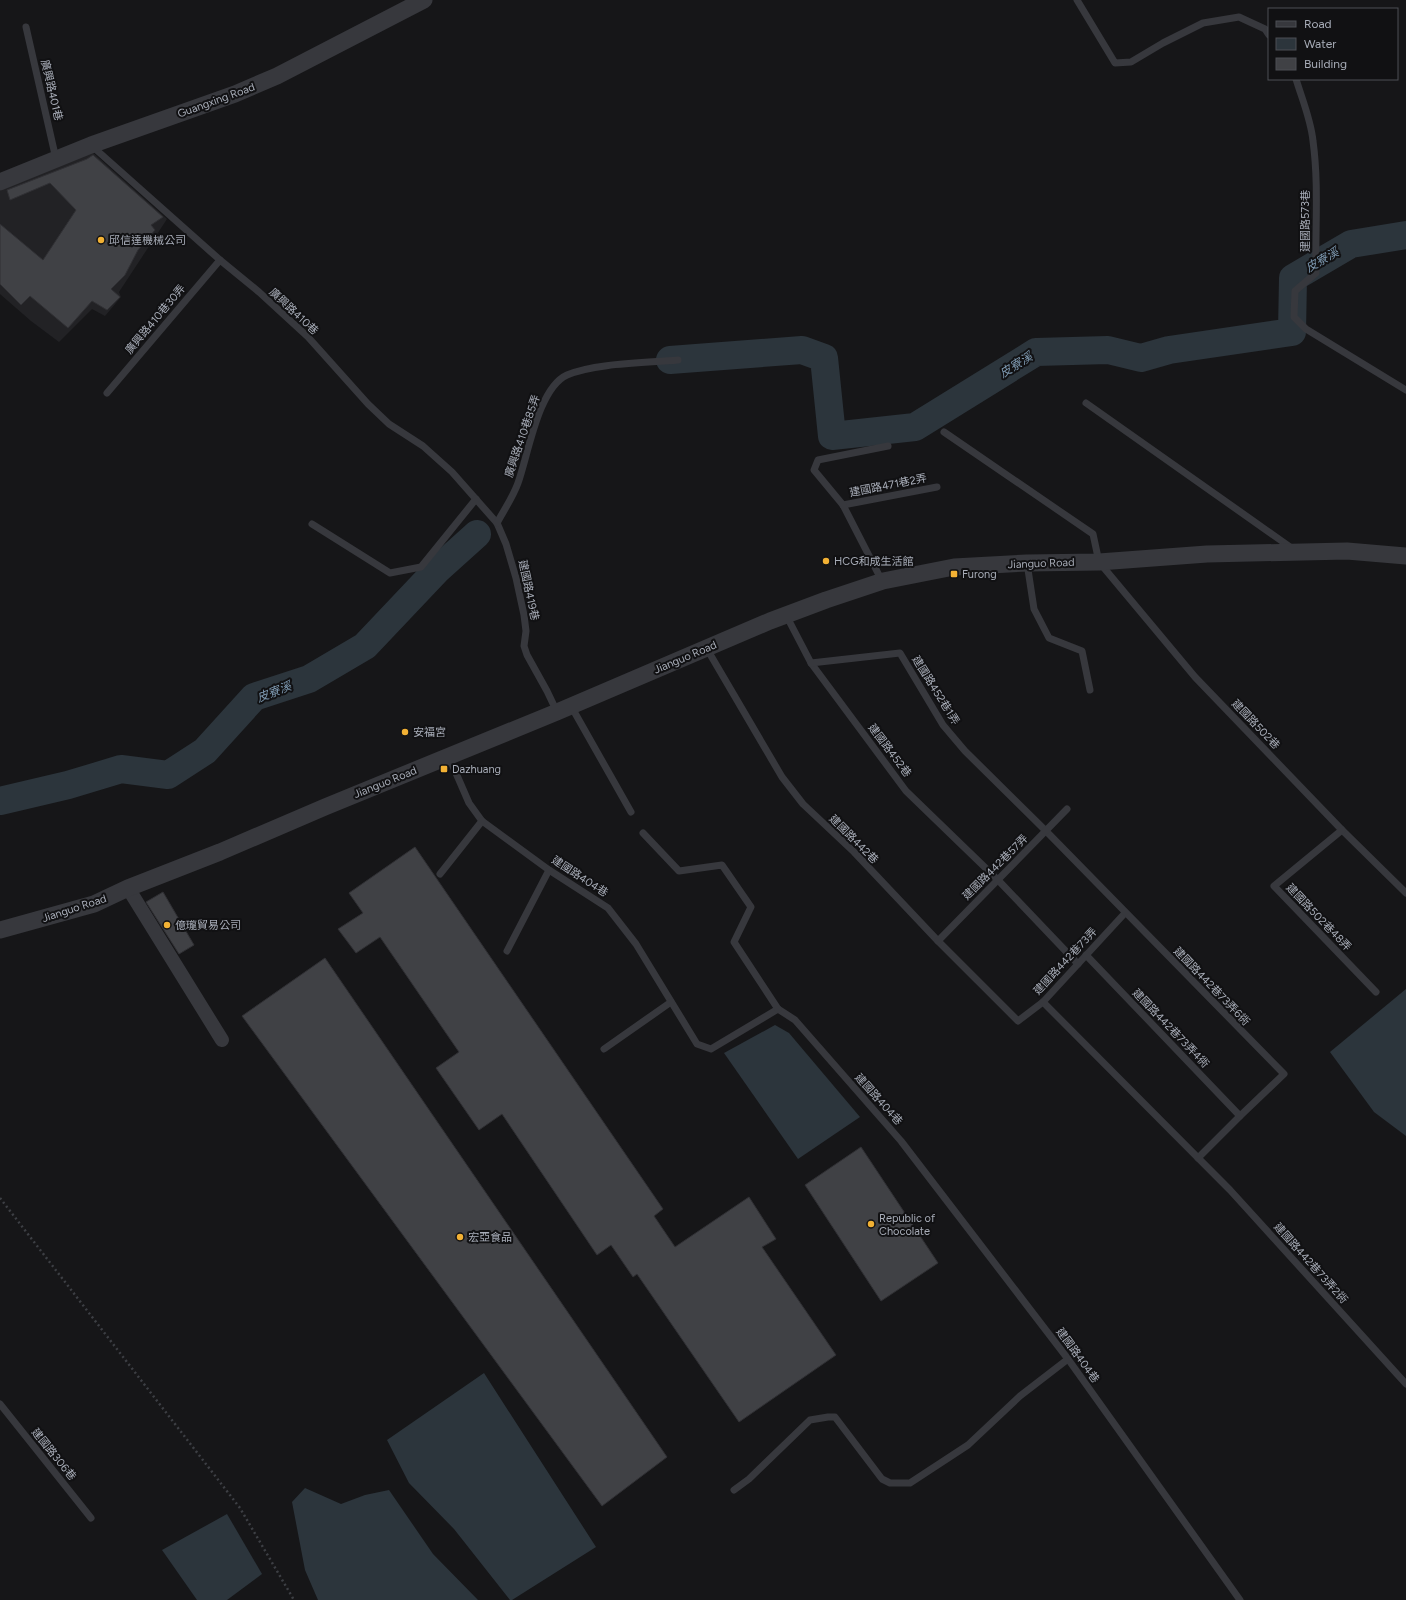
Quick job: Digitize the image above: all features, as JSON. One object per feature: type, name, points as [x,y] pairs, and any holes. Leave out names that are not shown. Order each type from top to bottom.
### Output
[{"type":"street","name":"Guangxing Road","points":[[0,182],[56,158],[235,94],[277,76],[424,0]]},
{"type":"street","name":"Jianguo Road","points":[[0,930],[94,904],[128,888],[220,852],[786,615],[883,581],[954,567],[1027,563],[1099,562],[1207,554],[1347,551],[1406,556]]},
{"type":"street","points":[[128,888],[222,1040]]},
{"type":"lane","points":[[1077,0],[1115,63],[1132,62],[1163,43],[1203,23],[1239,17],[1265,29],[1268,34]]},
{"type":"lane","name":"廣興路401巷","points":[[26,27],[56,158]]},
{"type":"lane","name":"建國路573巷","points":[[1296,80],[1313,140],[1318,203],[1316,273],[1295,291],[1294,317],[1306,329],[1406,390]]},
{"type":"lane","name":"廣興路410巷","points":[[91,145],[220,260],[259,292],[308,338],[368,404],[389,424],[423,446],[452,472],[476,499]]},
{"type":"lane","name":"廣興路410巷30弄","points":[[107,393],[220,260]]},
{"type":"lane","name":"廣興路410巷85弄","points":[[497,524],[518,484],[543,402],[552,387],[566,375],[593,368],[678,360]]},
{"type":"lane","points":[[1086,403],[1298,552]]},
{"type":"lane","points":[[944,432],[1094,534],[1099,562]]},
{"type":"lane","points":[[883,581],[843,505],[814,470],[818,460],[888,446]]},
{"type":"lane","name":"建國路471巷2弄","points":[[843,505],[937,487]]},
{"type":"lane","points":[[312,524],[390,573],[421,568],[476,499]]},
{"type":"lane","name":"建國路419巷","points":[[476,499],[497,524],[506,544],[516,578],[524,615],[526,631],[524,646],[526,655],[547,690],[564,709],[631,812]]},
{"type":"lane","name":"建國路502巷","points":[[1099,562],[1195,677],[1342,830],[1406,893]]},
{"type":"lane","points":[[1027,563],[1034,609],[1049,638],[1082,651],[1090,690]]},
{"type":"lane","name":"建國路452巷","points":[[786,615],[811,663],[906,791],[998,880],[1078,964]]},
{"type":"lane","name":"建國路442巷","points":[[706,648],[786,782],[803,804],[854,852],[938,941],[1018,1021]]},
{"type":"lane","name":"建國路452巷1弄","points":[[811,663],[900,653],[943,725],[965,751]]},
{"type":"lane","name":"建國路442巷73弄6衖","points":[[965,751],[1046,831],[1284,1074],[1240,1116]]},
{"type":"lane","name":"建國路404巷","points":[[449,756],[469,803],[482,821],[549,870],[608,908],[636,944],[697,1044],[711,1049],[778,1009],[795,1020],[901,1141],[1068,1359],[1240,1600]]},
{"type":"lane","name":"建國路442巷57弄","points":[[938,941],[1068,809]]},
{"type":"lane","points":[[440,874],[482,821]]},
{"type":"lane","name":"建國路502巷48弄","points":[[1342,830],[1274,886],[1376,992]]},
{"type":"lane","points":[[643,833],[678,871],[722,865],[751,907],[734,942],[778,1009]]},
{"type":"lane","points":[[507,951],[549,870]]},
{"type":"lane","name":"建國路442巷73弄","points":[[1018,1021],[1043,1002],[1125,913]]},
{"type":"lane","name":"建國路442巷73弄4衖","points":[[1086,955],[1240,1116]]},
{"type":"lane","points":[[604,1049],[671,1002]]},
{"type":"lane","name":"建國路442巷73弄2衖","points":[[1043,1002],[1230,1190],[1406,1384]]},
{"type":"lane","points":[[1198,1158],[1240,1116]]},
{"type":"lane","points":[[734,1490],[750,1479],[810,1420],[828,1416],[835,1418],[882,1478],[890,1483],[910,1483],[968,1444],[1020,1396],[1068,1359]]},
{"type":"lane","name":"建國路306巷","points":[[0,1404],[91,1518]]},
{"type":"path","points":[[0,1198],[240,1508],[294,1600]]},
{"type":"shaded area","name":"邱信達機械公司","points":[[90,150],[167,219],[119,292],[121,297],[105,316],[92,309],[59,342],[31,321],[0,294],[0,190]]},
{"type":"water","points":[[1406,989],[1406,1136],[1374,1112],[1330,1052]]},
{"type":"water","points":[[775,1025],[789,1033],[860,1117],[798,1159],[724,1053]]},
{"type":"water","points":[[484,1373],[596,1547],[512,1600],[510,1600],[454,1529],[409,1483],[387,1440]]},
{"type":"water","points":[[305,1488],[341,1504],[365,1495],[389,1490],[433,1554],[478,1600],[318,1600],[305,1570],[292,1502]]},
{"type":"water","points":[[227,1514],[262,1574],[227,1600],[197,1600],[162,1550]]},
{"type":"building","name":"邱信達機械公司","points":[[93,155],[163,217],[151,225],[155,230],[138,250],[125,275],[111,289],[120,297],[107,310],[92,301],[68,328],[30,296],[21,305],[0,284],[0,224],[43,260],[76,210],[50,183],[10,200],[7,190],[87,159]]},
{"type":"building","points":[[415,847],[663,1209],[654,1216],[675,1247],[749,1197],[776,1239],[762,1247],[836,1355],[739,1422],[637,1274],[633,1277],[611,1245],[597,1255],[502,1114],[479,1130],[436,1068],[459,1052],[380,937],[356,953],[338,929],[363,913],[349,893]]},
{"type":"building","name":"億瓏貿易公司","points":[[163,892],[194,945],[179,954],[146,902]]},
{"type":"building","name":"宏亞食品","points":[[325,958],[667,1457],[602,1506],[242,1016]]},
{"type":"building","name":"Republic of Chocolate","points":[[861,1147],[938,1263],[881,1301],[805,1185]]},
{"type":"waterway","name":"皮寮溪","points":[[670,360],[802,350],[824,358],[832,436],[915,427],[1036,352],[1108,350],[1141,358],[1169,350],[1292,332],[1293,278],[1351,244],[1406,235]]},
{"type":"waterway","name":"皮寮溪","points":[[0,801],[68,785],[121,769],[168,775],[205,751],[254,697],[309,679],[365,646],[437,570],[477,534]]},
{"type":"place","name":"邱信達機械公司","points":[[101,240]]},
{"type":"place","name":"HCG和成生活館","points":[[826,561]]},
{"type":"place","name":"Furong","points":[[954,574]]},
{"type":"place","name":"安福宮","points":[[405,732]]},
{"type":"place","name":"Dazhuang","points":[[444,769]]},
{"type":"place","name":"億瓏貿易公司","points":[[167,925]]},
{"type":"place","name":"Republic of Chocolate","points":[[871,1224]]},
{"type":"place","name":"宏亞食品","points":[[460,1237]]}]
